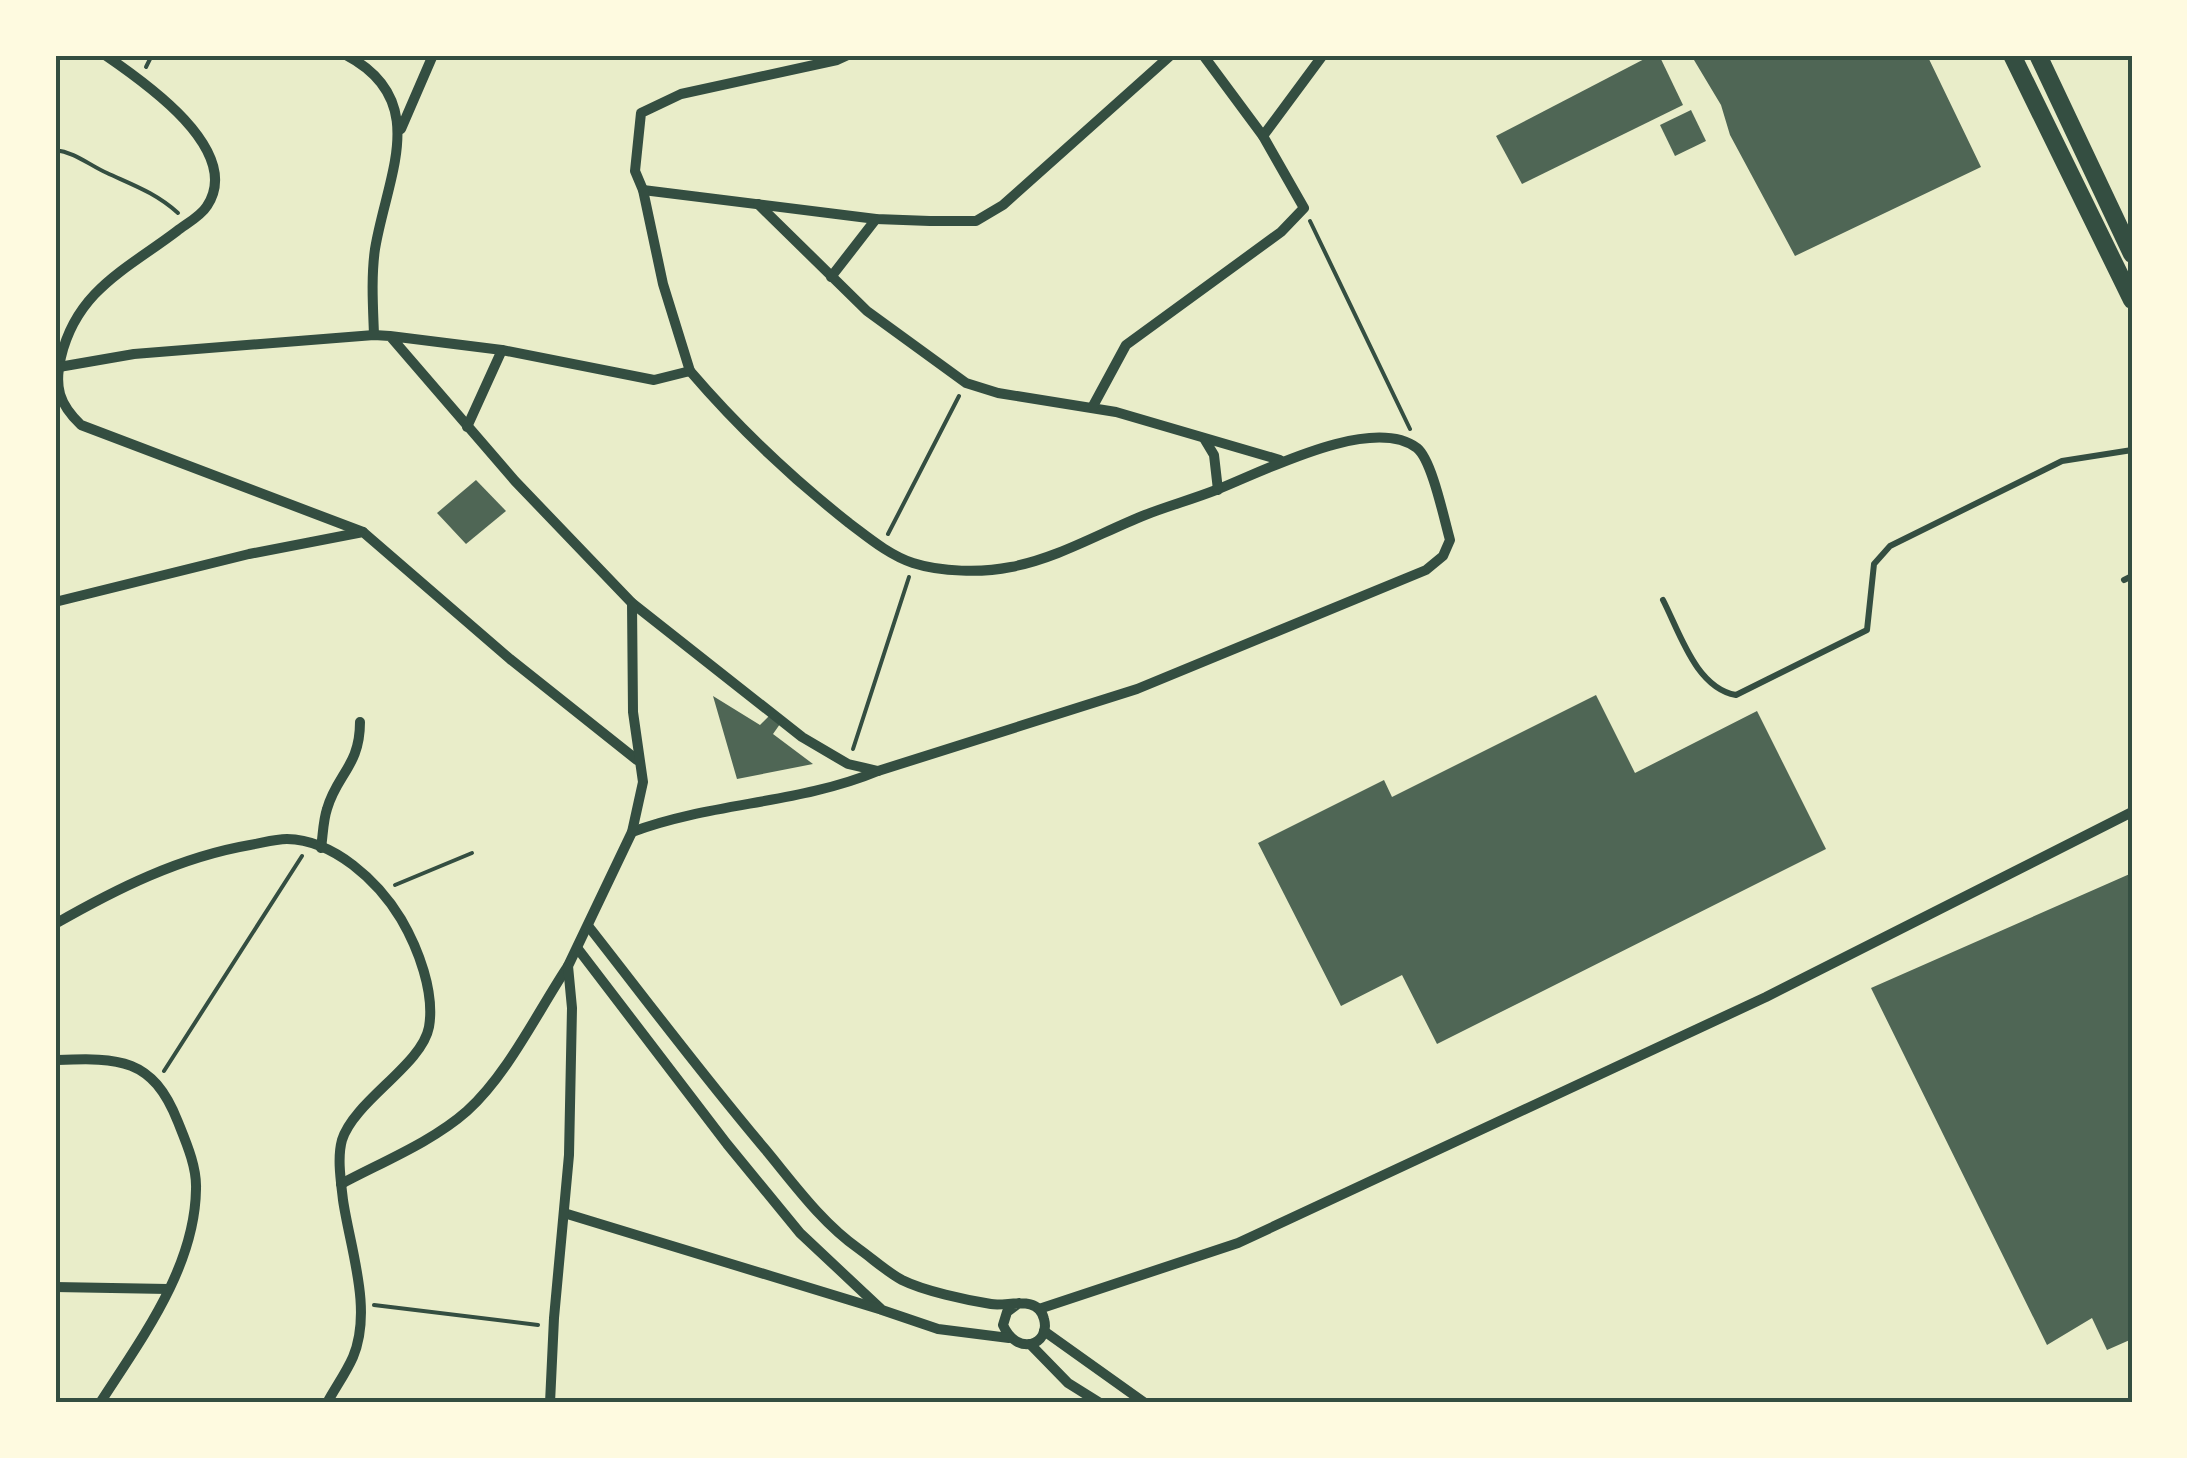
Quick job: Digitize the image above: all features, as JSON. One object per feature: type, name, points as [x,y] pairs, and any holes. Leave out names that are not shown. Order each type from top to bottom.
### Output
[{"type":"main road","points":[[2012,55],[2132,300]]},
{"type":"main road","points":[[2038,55],[2132,254]]},
{"type":"street","points":[[104,55],[131,73],[199,135],[212,160],[213,184],[208,206],[110,277],[86,302],[66,338],[59,367],[56,393],[65,410],[81,425],[363,532],[510,660],[637,760]]},
{"type":"street","points":[[350,57],[366,55]]},
{"type":"street","points":[[374,335],[375,249],[401,130],[433,55]]},
{"type":"street","points":[[632,832],[664,820],[845,784],[878,770],[1137,689],[1426,570],[1443,556],[1450,540],[1419,449],[1395,438],[1366,438],[1281,460],[1218,490],[1147,514],[1052,556],[1008,568],[969,570],[914,563],[881,547],[807,490],[690,372],[635,170],[641,113],[647,108],[681,94],[772,76],[848,55]]},
{"type":"street","points":[[643,190],[876,219],[976,221],[1003,205],[1171,55]]},
{"type":"street","points":[[1093,406],[1126,345],[1281,232],[1304,208],[1263,136],[1203,55]]},
{"type":"street","points":[[1263,136],[1323,55]]},
{"type":"street","points":[[350,57],[374,73],[390,94],[401,130]]},
{"type":"street","points":[[758,204],[867,311],[966,383],[998,394],[1093,406],[1281,460]]},
{"type":"street","points":[[831,277],[876,219]]},
{"type":"street","points":[[59,367],[134,354],[374,335],[502,350],[654,380],[690,372]]},
{"type":"street","points":[[390,336],[467,427],[632,603],[802,737],[848,764],[878,770]]},
{"type":"street","points":[[467,427],[502,350]]},
{"type":"street","points":[[1204,440],[1214,455],[1218,490]]},
{"type":"street","points":[[55,602],[249,554],[363,532]]},
{"type":"street","points":[[341,1184],[414,1145],[468,1110],[517,1047],[578,950],[632,832],[643,782],[637,760],[631,673],[632,603]]},
{"type":"street","points":[[315,846],[335,790],[352,765],[360,722]]},
{"type":"street","points":[[1039,1309],[1238,1243],[1766,998],[2132,812]]},
{"type":"street","points":[[55,924],[112,893],[212,852],[288,839],[339,855],[372,880],[412,938],[430,1008],[428,1031],[419,1047],[351,1123],[342,1140],[341,1184],[361,1322],[354,1355],[327,1403]]},
{"type":"street","points":[[564,1213],[938,1329],[1009,1338],[1018,1344],[1030,1344],[1044,1330],[1039,1309],[1030,1304],[995,1305],[903,1281],[833,1230],[703,1075],[589,927]]},
{"type":"street","points":[[578,950],[800,1233],[882,1310]]},
{"type":"street","points":[[550,1403],[570,1100],[572,1008],[568,966]]},
{"type":"street","points":[[55,1060],[127,1062],[158,1082],[188,1148],[196,1186],[190,1234],[168,1289],[100,1403]]},
{"type":"street","points":[[55,1287],[168,1289]]},
{"type":"street","points":[[1009,1338],[1003,1325],[1007,1312],[1019,1303]]},
{"type":"street","points":[[1044,1330],[1145,1403]]},
{"type":"street","points":[[1030,1344],[1068,1383],[1100,1403]]},
{"type":"lane","points":[[1663,600],[1705,678],[1721,692],[1736,696],[1866,630],[1874,564],[1890,546],[2062,461],[2132,450]]},
{"type":"path","points":[[55,150],[68,152],[162,198],[188,222]]},
{"type":"path","points":[[1304,208],[1419,449]]},
{"type":"path","points":[[881,547],[966,383]]},
{"type":"path","points":[[848,764],[914,563]]},
{"type":"path","points":[[158,1082],[315,846]]},
{"type":"path","points":[[382,893],[472,853]]},
{"type":"path","points":[[359,1303],[554,1326]]},
{"type":"building","points":[[1652,55],[1659,55],[1683,105],[1522,184],[1496,136]]},
{"type":"building","points":[[1691,55],[1927,55],[1981,167],[1795,256],[1730,135],[1721,105]]},
{"type":"building","points":[[1691,110],[1706,141],[1675,156],[1660,125]]},
{"type":"building","points":[[476,480],[506,511],[466,544],[437,513]]},
{"type":"building","points":[[1596,695],[1635,773],[1757,711],[1826,849],[1437,1044],[1402,975],[1341,1006],[1258,843],[1384,780],[1392,797]]},
{"type":"building","points":[[713,696],[760,725],[769,716],[780,724],[773,734],[813,764],[737,779]]},
{"type":"building","points":[[2132,873],[2132,1339],[2107,1350],[2092,1318],[2047,1345],[1871,988]]}]
